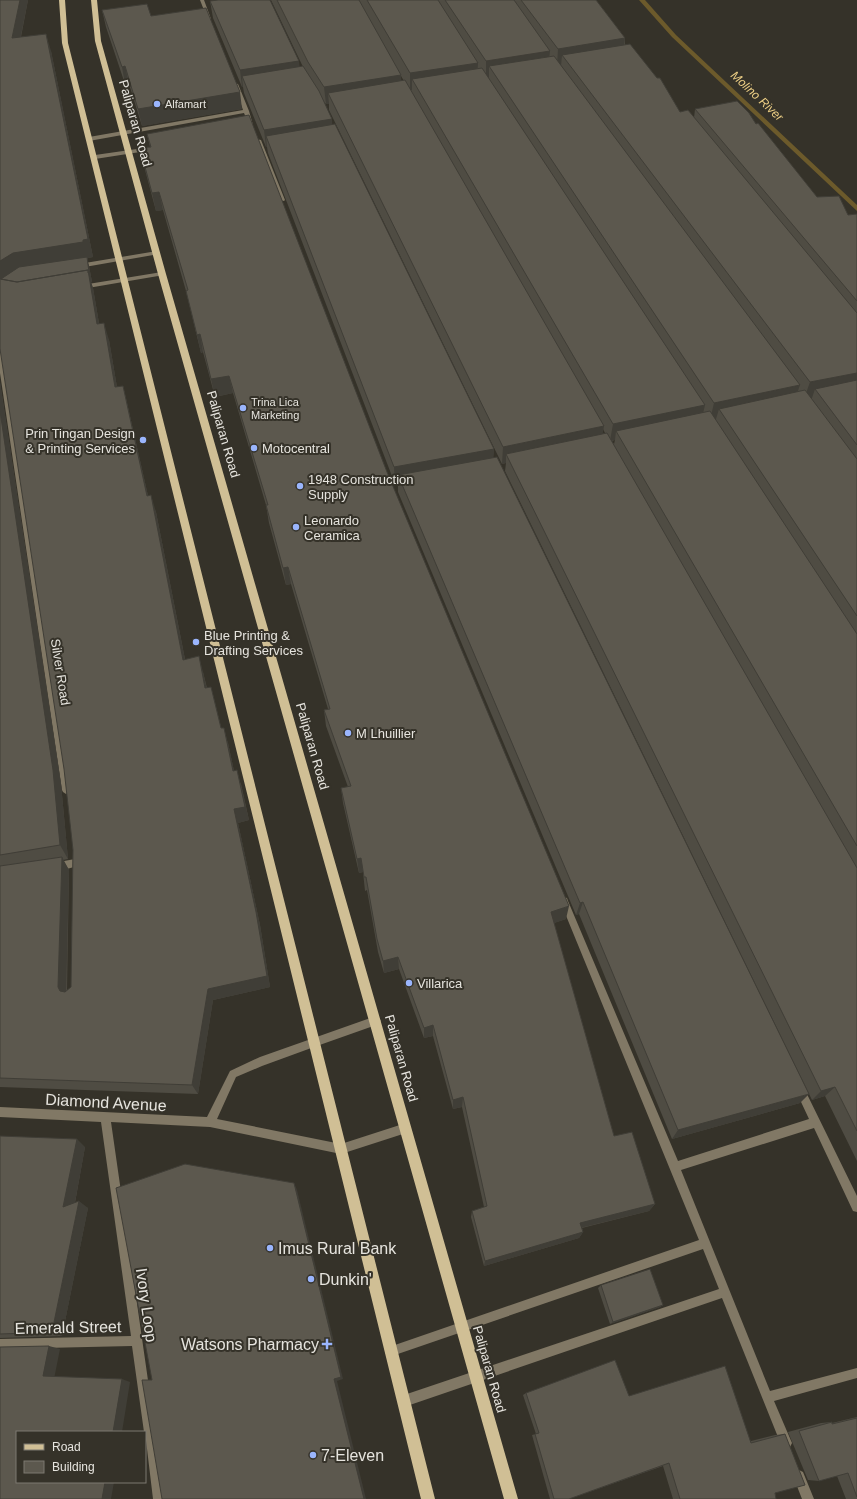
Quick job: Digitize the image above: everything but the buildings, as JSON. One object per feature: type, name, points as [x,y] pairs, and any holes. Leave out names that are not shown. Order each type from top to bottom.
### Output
[{"type":"main road","points":[[62,0],[65,43],[89,139],[95,157],[124,281],[428,1499]]},
{"type":"main road","name":"Paliparan Road","points":[[94,0],[98,41],[123,134],[511,1499]]},
{"type":"street","points":[[202,0],[213,28]]},
{"type":"street","points":[[233,77],[243,90],[249,130],[266,150],[285,210]]},
{"type":"street","points":[[89,139],[247,111]]},
{"type":"street","points":[[95,157],[129,153],[159,147]]},
{"type":"street","points":[[75,266],[157,253]]},
{"type":"street","points":[[78,288],[162,274]]},
{"type":"street","name":"Silver Road","points":[[0,352],[68,800]]},
{"type":"street","points":[[45,868],[74,863]]},
{"type":"street","points":[[561,894],[675,1167],[704,1243],[788,1448]]},
{"type":"street","points":[[210,1122],[233,1074],[260,1062],[376,1021]]},
{"type":"street","points":[[795,1079],[857,1207]]},
{"type":"street","name":"Diamond Avenue","points":[[0,1112],[210,1122],[341,1149],[406,1128]]},
{"type":"street","name":"Ivory Loop","points":[[105,1116],[159,1499]]},
{"type":"street","points":[[675,1167],[816,1122]]},
{"type":"street","points":[[392,1351],[704,1243]]},
{"type":"street","points":[[404,1401],[724,1292]]},
{"type":"street","name":"Emerald Street","points":[[0,1344],[136,1341]]},
{"type":"street","points":[[767,1396],[857,1373]]},
{"type":"street","points":[[796,1470],[808,1499]]},
{"type":"waterway","name":"Molino River","points":[[642,0],[674,36],[857,209]]},
{"type":"place","name":"Alfamart","points":[[157,104]]},
{"type":"place","name":"Trina Lica Marketing","points":[[243,408]]},
{"type":"place","name":"Prin Tingan Design & Printing Services","points":[[143,440]]},
{"type":"place","name":"Motocentral","points":[[254,448]]},
{"type":"place","name":"1948 Construction Supply","points":[[300,486]]},
{"type":"place","name":"Leonardo Ceramica","points":[[296,527]]},
{"type":"place","name":"Blue Printing & Drafting Services","points":[[196,642]]},
{"type":"place","name":"M Lhuillier","points":[[348,733]]},
{"type":"place","name":"Villarica","points":[[409,983]]},
{"type":"place","name":"Imus Rural Bank","points":[[270,1248]]},
{"type":"place","name":"Dunkin'","points":[[311,1279]]},
{"type":"place","name":"Watsons Pharmacy","points":[[327,1344]]},
{"type":"place","name":"7-Eleven","points":[[313,1455]]}]
